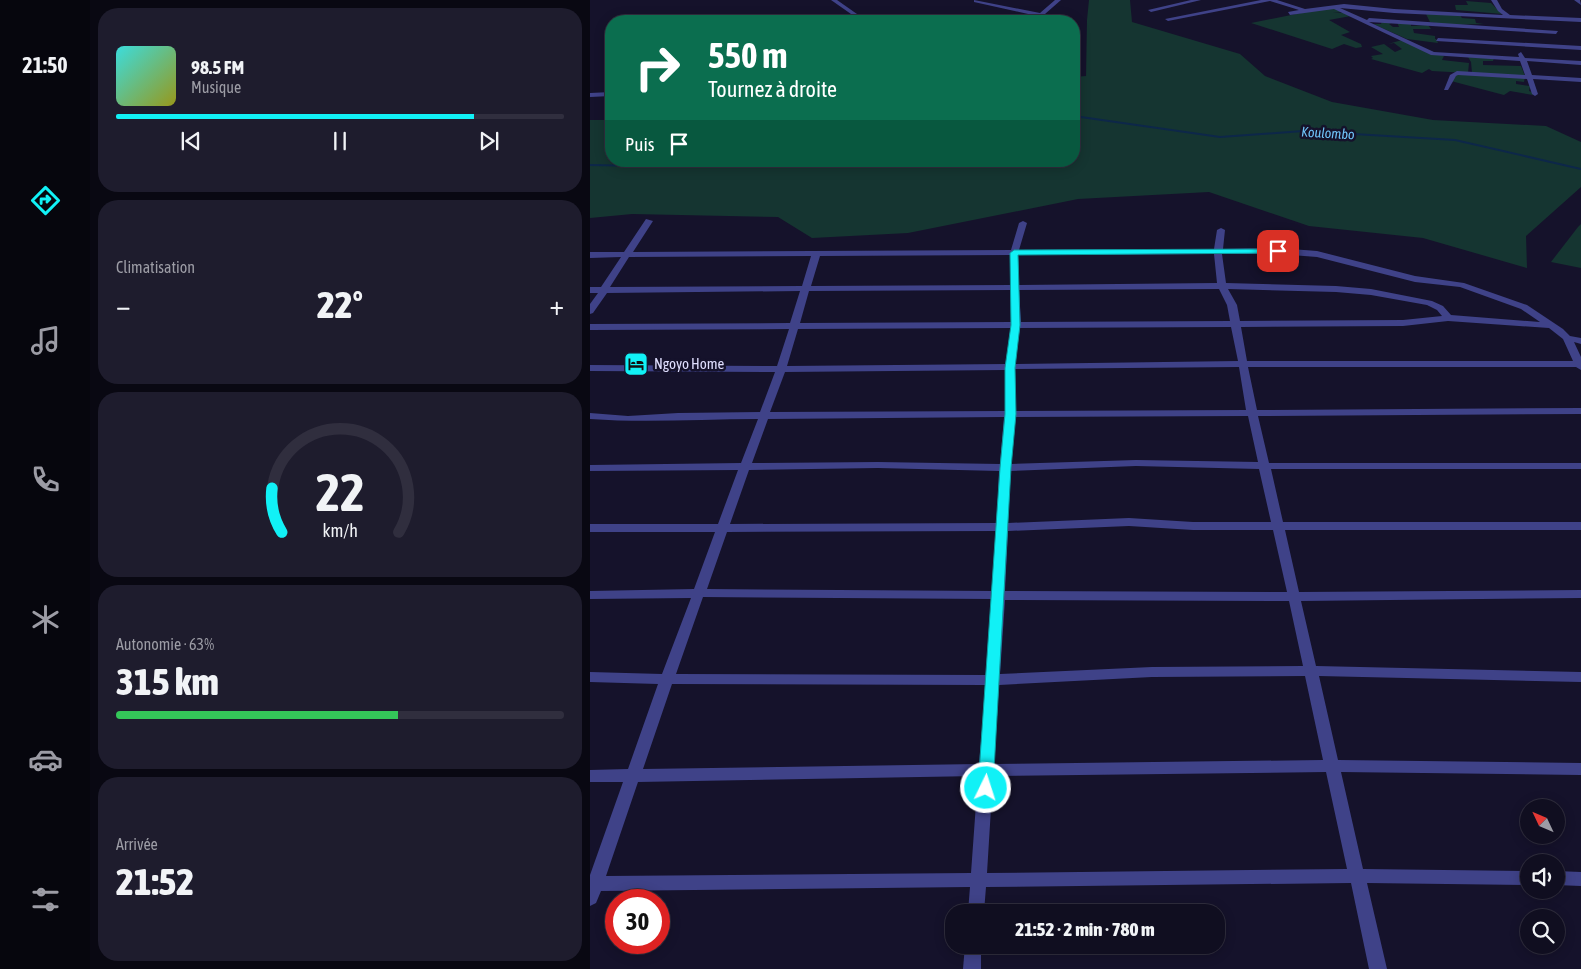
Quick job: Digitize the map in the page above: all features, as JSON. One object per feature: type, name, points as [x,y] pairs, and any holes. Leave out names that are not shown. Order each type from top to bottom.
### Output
[{"type":"street","points":[[834,0],[855,15]]},
{"type":"street","points":[[976,1],[1042,15],[1058,0]]},
{"type":"street","points":[[1151,10],[1198,0]]},
{"type":"street","points":[[1225,0],[1238,6]]},
{"type":"street","points":[[1168,19],[1271,0],[1305,10]]},
{"type":"street","points":[[1339,0],[1347,12]]},
{"type":"street","points":[[1494,0],[1500,10],[1508,16],[1514,29],[1512,36],[1518,44],[1535,94]]},
{"type":"street","points":[[1577,0],[1581,3]]},
{"type":"street","points":[[1331,6],[1431,53],[1581,63]]},
{"type":"street","points":[[1290,14],[1331,6],[1344,6],[1421,8],[1581,20]]},
{"type":"street","points":[[1421,8],[1445,55]]},
{"type":"street","points":[[1359,19],[1556,32]]},
{"type":"street","points":[[1438,40],[1581,48]]},
{"type":"street","points":[[1446,89],[1453,75],[1457,73],[1581,80]]},
{"type":"street","points":[[590,95],[605,94]]},
{"type":"street","points":[[590,311],[649,221]]},
{"type":"street","points":[[977,904],[994,680],[1005,468],[1010,414],[1010,368],[1016,325],[1014,253],[1023,223]]},
{"type":"street","points":[[1221,230],[1218,252],[1222,286],[1232,305],[1252,412],[1334,767],[1378,969]]},
{"type":"street","points":[[590,255],[1278,251],[1317,254],[1415,279],[1461,284],[1524,307],[1577,339],[1580,366],[1244,364],[1010,368],[887,367],[781,370],[590,368]]},
{"type":"street","points":[[816,254],[781,370],[592,889],[1358,876],[1520,878]]},
{"type":"street","points":[[590,290],[1222,286],[1371,292],[1428,303],[1440,308],[1448,318]]},
{"type":"street","points":[[590,327],[1403,323],[1448,318],[1552,325]]},
{"type":"street","points":[[590,416],[628,419],[763,416],[1581,411]]},
{"type":"street","points":[[590,468],[878,465],[1005,468],[1136,462],[1264,466],[1581,466]]},
{"type":"street","points":[[590,528],[1002,526],[1129,522],[1193,526],[1581,526]]},
{"type":"street","points":[[590,595],[699,592],[1294,597],[1581,594]]},
{"type":"street","points":[[590,677],[994,680],[1152,672],[1312,671],[1581,677]]},
{"type":"street","points":[[590,776],[987,769],[1334,767],[1581,769]]},
{"type":"street","points":[[1565,878],[1581,879]]},
{"type":"street","points":[[972,969],[973,954]]},
{"type":"green space","points":[[1089,0],[1130,0],[1132,22],[1240,54],[1265,76],[1332,102],[1433,120],[1546,126],[1581,142],[1581,187],[1526,236],[1527,268],[1423,238],[1309,226],[1209,192],[1078,199],[908,233],[812,238],[778,217],[632,214],[590,218],[590,120],[605,120],[605,167],[1080,167],[1080,76],[1086,76]]},
{"type":"green space","points":[[1466,1],[1491,3],[1502,14],[1456,10],[1455,5],[1468,5]]},
{"type":"green space","points":[[1331,7],[1344,12],[1333,13],[1348,13],[1351,16],[1329,20],[1350,32],[1341,35],[1361,44],[1362,47],[1356,48],[1344,44],[1332,49],[1251,23]]},
{"type":"green space","points":[[1425,12],[1459,14],[1462,18],[1475,19],[1476,23],[1484,24],[1447,25],[1430,22]]},
{"type":"green space","points":[[1382,21],[1394,22],[1389,24],[1393,27],[1399,27],[1397,22],[1411,23],[1411,26],[1428,25],[1431,29],[1413,29],[1414,33],[1435,36],[1438,43],[1407,39],[1373,24],[1381,24]]},
{"type":"green space","points":[[1402,40],[1444,56],[1442,60],[1469,63],[1468,73],[1432,71],[1429,69],[1422,73],[1371,59],[1373,58],[1371,56],[1383,54],[1371,47],[1384,44],[1395,52],[1402,49],[1394,43],[1388,44]]},
{"type":"green space","points":[[1468,57],[1494,58],[1493,61],[1483,61],[1483,65],[1521,66],[1525,76],[1472,73],[1471,62]]},
{"type":"green space","points":[[1458,74],[1525,77],[1524,82],[1516,81],[1516,84],[1530,86],[1529,91],[1533,95],[1510,91],[1504,95],[1451,81]]},
{"type":"green space","points":[[1581,224],[1581,268],[1551,262],[1578,227]]},
{"type":"waterway","name":"Koulombo","points":[[1080,117],[1220,137],[1303,131],[1455,140],[1581,169]]},
{"type":"waterway","name":"Koulombo","points":[[590,165],[605,165]]},
{"type":"place","name":"Ngoyo Home","points":[[636,364]]},
{"type":"route","points":[[986,788],[999,595],[1005,468],[1010,414],[1010,368],[1016,325],[1014,253],[1115,251],[1248,253],[1278,251]]}]
